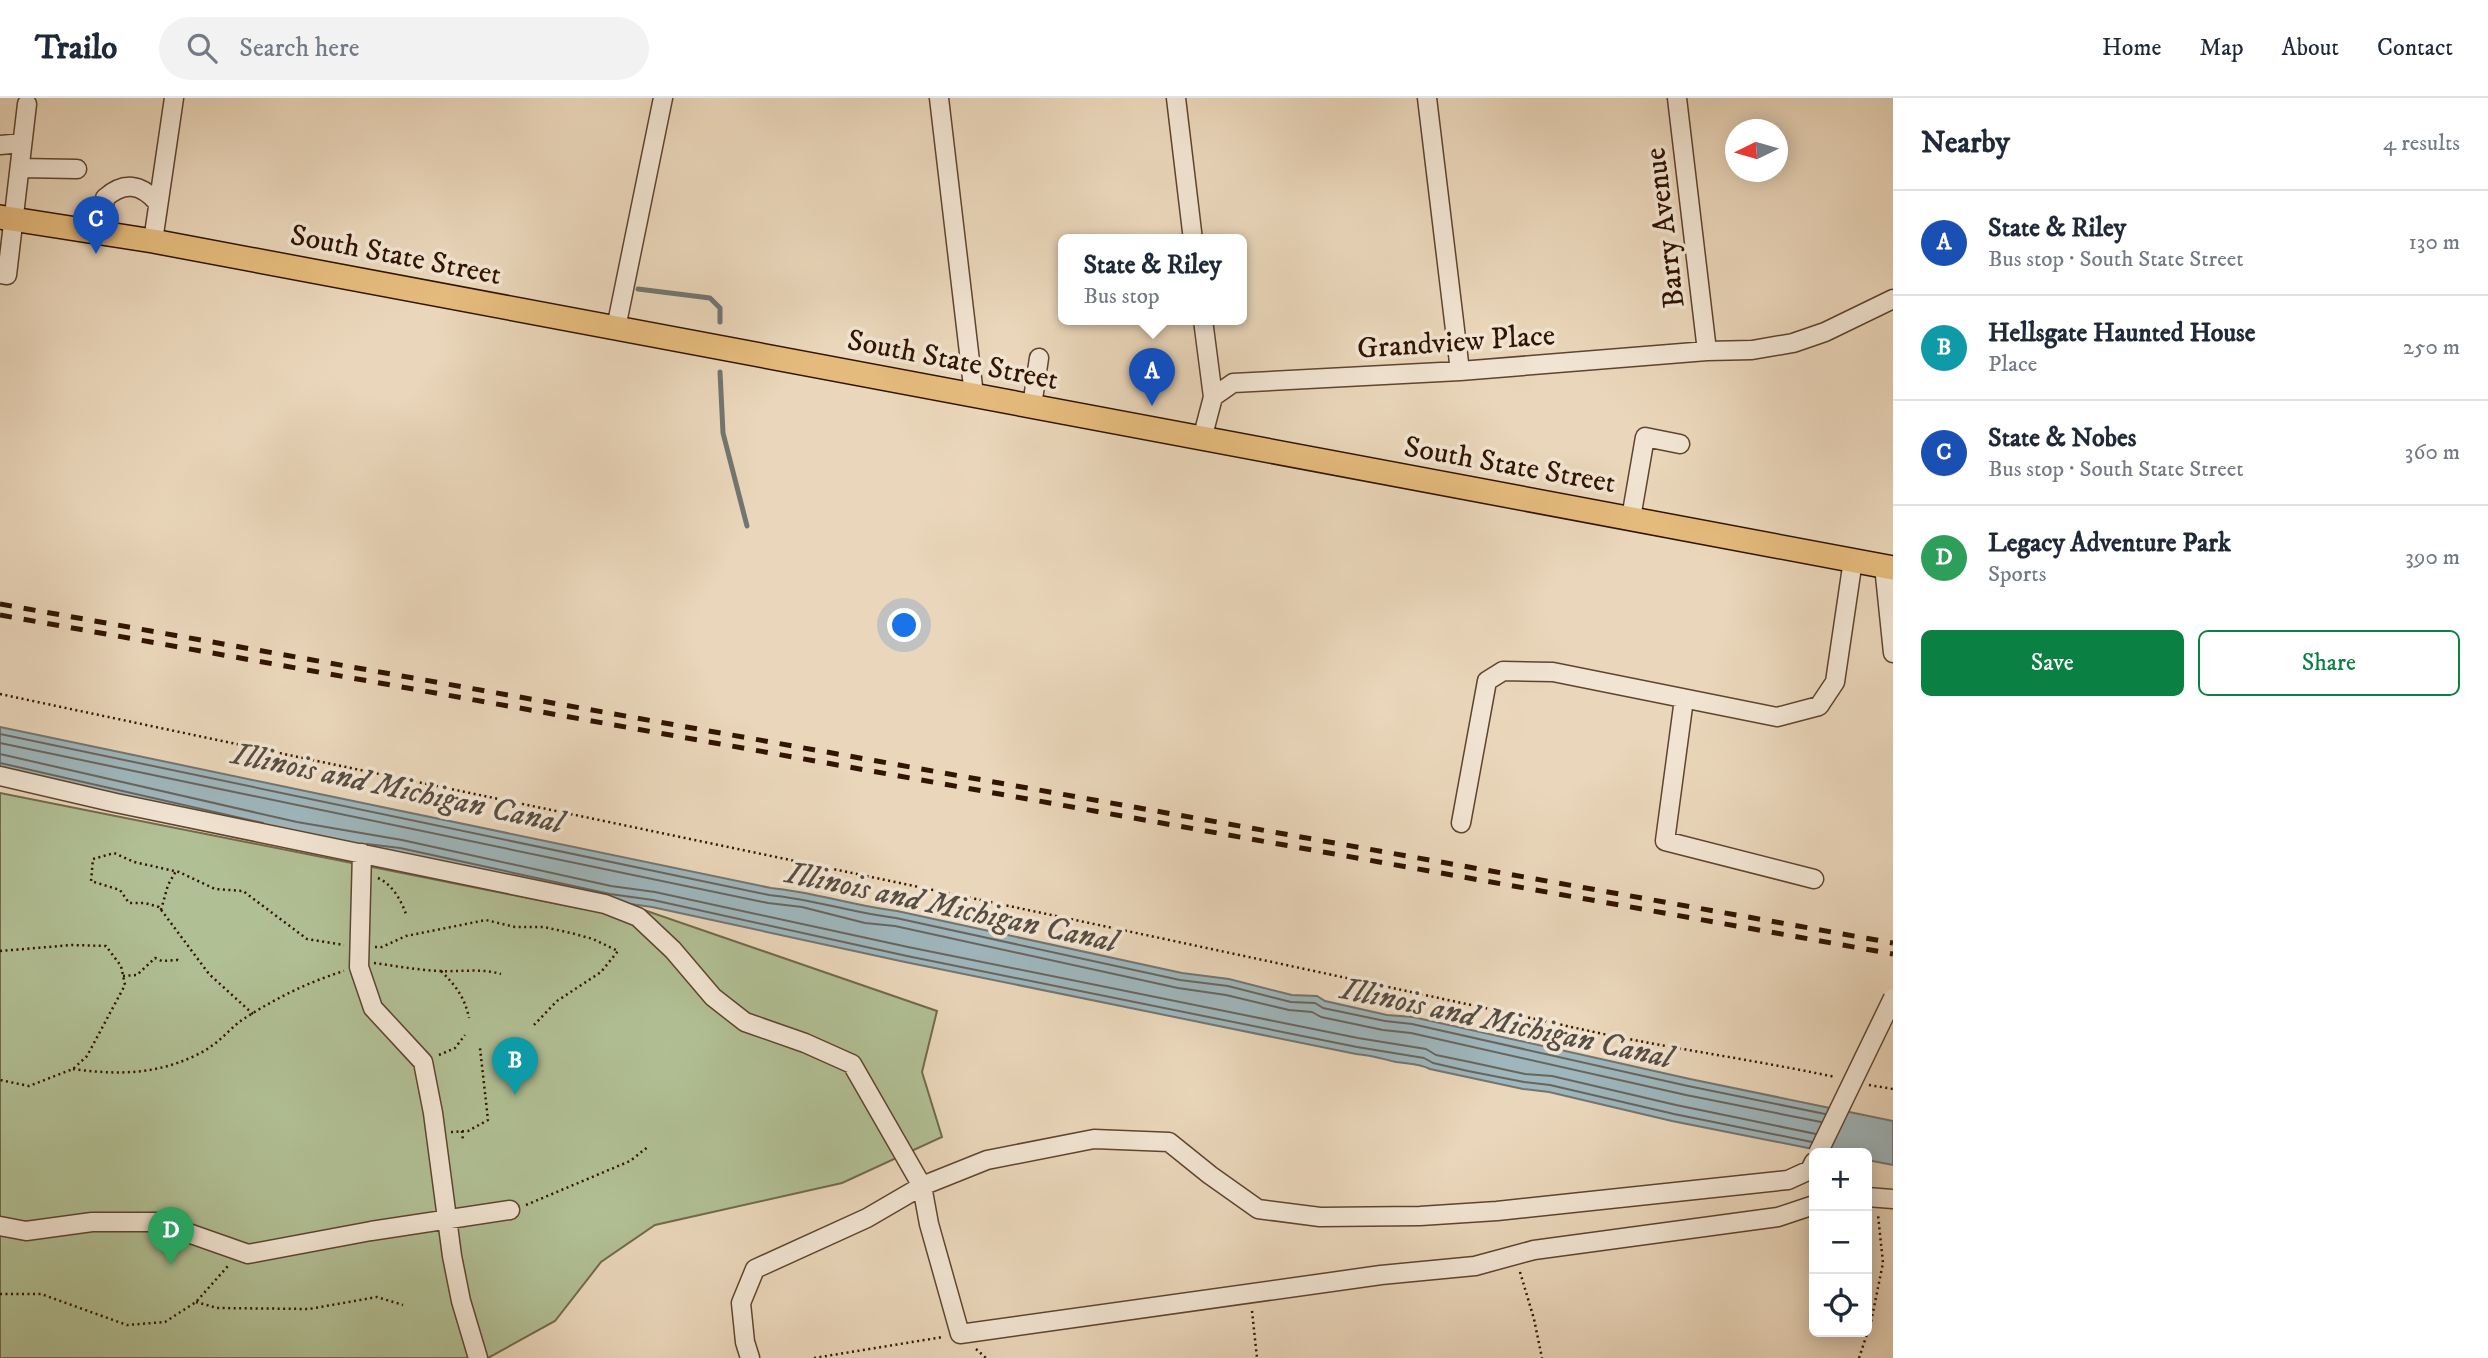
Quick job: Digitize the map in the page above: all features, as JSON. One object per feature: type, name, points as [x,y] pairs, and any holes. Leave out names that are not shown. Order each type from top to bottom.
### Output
[{"type":"main road","name":"South State Street","points":[[7,218],[101,231],[1888,567]]},
{"type":"street","points":[[153,241],[174,98]]},
{"type":"street","points":[[616,328],[663,98]]},
{"type":"street","points":[[939,98],[974,395]]},
{"type":"street","points":[[1176,98],[1192,234]]},
{"type":"street","points":[[1427,98],[1460,371]]},
{"type":"street","name":"Barry Avenue","points":[[1676,98],[1707,351]]},
{"type":"street","points":[[0,274],[7,275],[7,218],[20,168],[27,104]]},
{"type":"street","points":[[0,145],[22,143]]},
{"type":"street","points":[[20,168],[77,169]]},
{"type":"street","points":[[101,231],[104,198],[113,191],[128,186],[146,190],[158,202]]},
{"type":"street","name":"Grandview Place","points":[[1213,397],[1233,383],[1460,371],[1707,351],[1752,350],[1793,344],[1893,299]]},
{"type":"street","points":[[1202,439],[1213,397],[1204,325]]},
{"type":"street","points":[[1032,406],[1039,358]]},
{"type":"street","points":[[1631,518],[1645,437],[1680,444]]},
{"type":"street","points":[[1461,823],[1487,681],[1503,671],[1553,672],[1776,717],[1819,706],[1835,682],[1853,560]]},
{"type":"street","points":[[1888,567],[1887,602],[1893,653]]},
{"type":"street","points":[[1684,699],[1665,841],[1814,879]]},
{"type":"street","points":[[0,776],[130,806],[605,904],[638,917],[673,950],[713,997],[745,1021],[852,1064],[922,1186],[929,1224],[960,1334],[1381,1275],[1475,1266],[1534,1250],[1779,1217],[1809,1207]]},
{"type":"street","points":[[362,853],[359,967],[373,1008],[423,1062],[461,1301],[478,1358]]},
{"type":"street","points":[[1820,1148],[1893,998]]},
{"type":"street","points":[[750,1358],[745,1342],[741,1303],[755,1269],[823,1240],[922,1186],[987,1160],[1094,1139],[1169,1142],[1209,1175],[1258,1209],[1320,1217],[1420,1216],[1497,1210],[1788,1180],[1809,1170]]},
{"type":"street","points":[[0,1226],[26,1231],[92,1222],[157,1222],[248,1254],[510,1210]]},
{"type":"path","points":[[0,694],[1115,927],[1598,1032],[1842,1079]]},
{"type":"path","points":[[253,1014],[209,974],[159,907],[145,903],[128,903],[120,890],[91,881],[93,859],[114,853],[134,862],[176,871],[215,889],[243,891],[307,939],[359,947],[382,947],[406,936],[486,920],[515,927],[544,927],[570,933],[593,939],[618,951],[601,972],[557,1001],[532,1027]]},
{"type":"path","points":[[161,910],[168,885],[176,871]]},
{"type":"path","points":[[362,872],[384,881],[401,900],[406,914]]},
{"type":"path","points":[[0,951],[72,945],[106,946],[121,966],[125,985],[87,1056],[73,1069],[29,1086],[0,1080]]},
{"type":"path","points":[[123,976],[137,975],[155,958],[181,962]]},
{"type":"path","points":[[73,1069],[110,1074],[178,1063],[212,1046],[241,1021],[287,993],[324,977],[373,963],[441,971],[487,970],[501,974]]},
{"type":"path","points":[[441,971],[456,985],[464,999],[469,1018]]},
{"type":"path","points":[[423,1062],[455,1048],[466,1035]]},
{"type":"path","points":[[436,1133],[468,1131],[488,1120],[483,1054],[480,1048]]},
{"type":"path","points":[[1863,1085],[1893,1089]]},
{"type":"path","points":[[462,1131],[463,1141]]},
{"type":"path","points":[[510,1210],[630,1161],[649,1146]]},
{"type":"path","points":[[1859,1358],[1871,1322],[1883,1263],[1879,1198]]},
{"type":"path","points":[[0,1294],[41,1294],[127,1325],[165,1322],[196,1302],[242,1252]]},
{"type":"path","points":[[1515,1255],[1534,1319],[1542,1358]]},
{"type":"path","points":[[1249,1294],[1256,1328],[1257,1358]]},
{"type":"path","points":[[196,1302],[217,1308],[309,1309],[377,1297],[403,1305]]},
{"type":"path","points":[[814,1358],[960,1334]]},
{"type":"green space","points":[[0,793],[583,909],[644,910],[937,1011],[922,1072],[942,1137],[842,1183],[655,1225],[601,1262],[555,1321],[488,1358],[0,1358]]},
{"type":"water","points":[[0,727],[771,888],[897,911],[1182,973],[1229,979],[1292,995],[1317,996],[1325,1001],[1387,1015],[1413,1017],[1893,1121],[1893,1165],[1872,1161],[1872,1148],[1809,1148],[1672,1121],[1549,1092],[1523,1089],[1418,1065],[905,962],[652,907],[609,901],[0,769]]},
{"type":"waterway","points":[[638,289],[710,298],[720,308],[720,322]]},
{"type":"waterway","points":[[720,372],[723,433],[747,526]]},
{"type":"railway","points":[[0,604],[1893,943]]},
{"type":"railway","points":[[0,615],[1893,954]]},
{"type":"place","name":"State & Nobes","points":[[96,254]]},
{"type":"place","name":"State & Riley","points":[[1152,406]]},
{"type":"place","name":"Hellsgate Haunted House","points":[[515,1095]]},
{"type":"place","name":"Legacy Adventure Park","points":[[171,1265]]},
{"type":"water label","name":"Illinois and Michigan Canal","points":[[398,787]]},
{"type":"water label","name":"Illinois and Michigan Canal","points":[[952,906]]},
{"type":"water label","name":"Illinois and Michigan Canal","points":[[1507,1022]]}]
